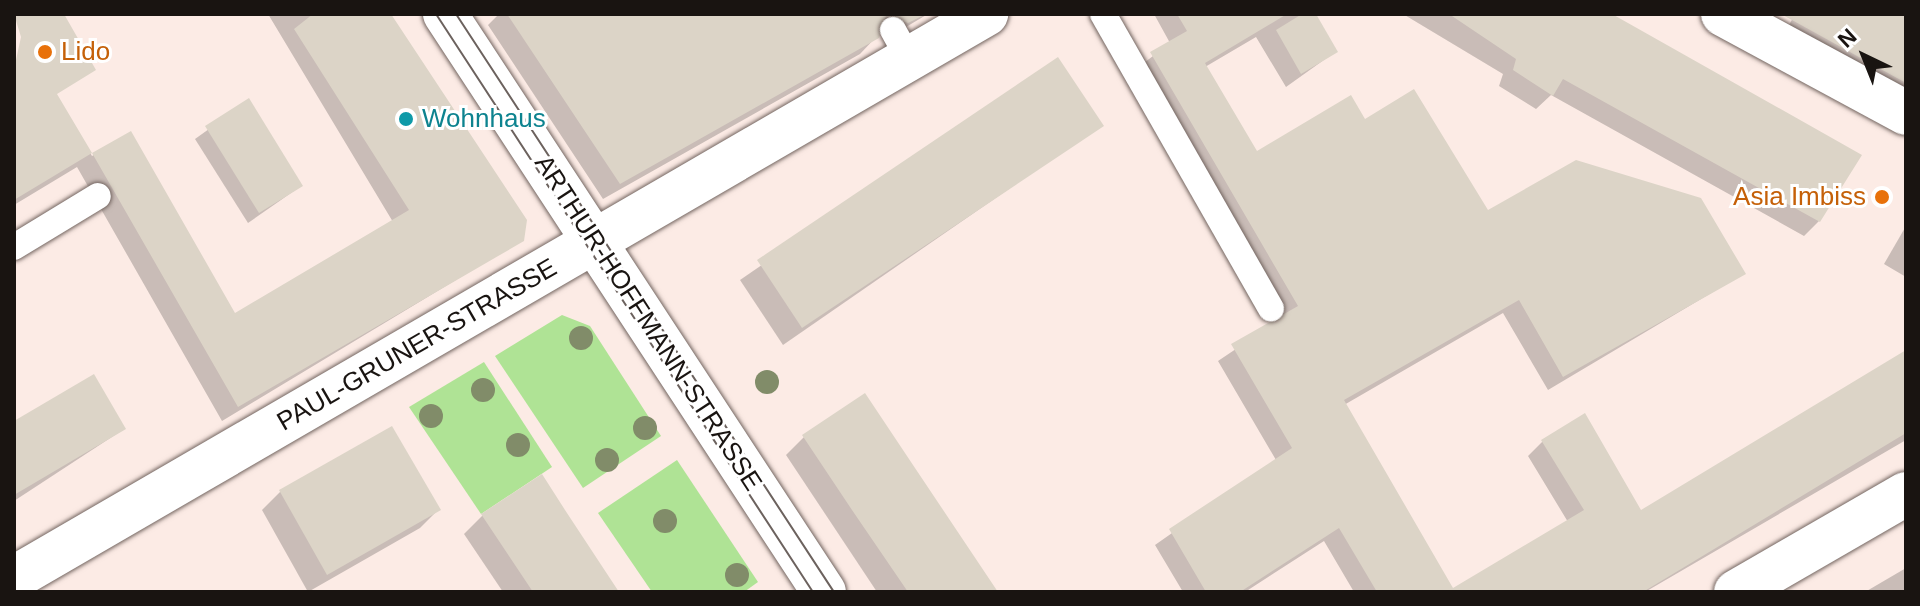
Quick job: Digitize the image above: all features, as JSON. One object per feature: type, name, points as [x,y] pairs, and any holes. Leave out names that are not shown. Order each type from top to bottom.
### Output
[{"type":"street","name":"ARTHUR-HOFFMANN-STRASSE","points":[[445,14],[824,592]]},
{"type":"street","name":"PAUL-GRUNER-STRASSE","points":[[14,578],[594,243],[901,44],[986,14]]},
{"type":"street","points":[[1723,14],[1906,113]]},
{"type":"street","points":[[1736,592],[1906,494]]},
{"type":"lane","points":[[1103,14],[1271,308]]},
{"type":"lane","points":[[14,247],[98,196]]},
{"type":"green space","points":[[562,315],[590,326],[661,436],[583,488],[495,356]]},
{"type":"green space","points":[[484,362],[552,467],[481,514],[409,407]]},
{"type":"green space","points":[[677,460],[758,582],[744,592],[652,592],[598,513]]},
{"type":"building","points":[[14,14],[64,14],[96,70],[57,94],[92,153],[14,200],[14,69],[21,37]]},
{"type":"building","points":[[313,14],[391,14],[527,220],[524,241],[238,407],[92,153],[131,131],[235,313],[409,210],[294,29]]},
{"type":"building","points":[[507,14],[926,14],[908,23],[886,16],[879,38],[620,184]]},
{"type":"building","points":[[1177,14],[1287,14],[1205,63],[1257,151],[1351,95],[1365,119],[1414,89],[1488,210],[1576,160],[1701,198],[1746,274],[1563,377],[1519,300],[1344,400],[1453,588],[1584,510],[1541,440],[1585,413],[1641,510],[1906,350],[1906,433],[1643,592],[1377,592],[1339,528],[1240,592],[1206,592],[1169,529],[1292,448],[1231,344],[1298,306],[1150,52],[1187,31]]},
{"type":"building","points":[[1302,14],[1316,14],[1338,52],[1301,74],[1276,30]]},
{"type":"building","points":[[1449,14],[1612,14],[1862,155],[1820,222],[1563,79],[1553,96],[1513,70],[1516,59]]},
{"type":"building","points":[[1781,14],[1906,14],[1906,83]]},
{"type":"building","points":[[1058,57],[1104,126],[802,328],[757,260]]},
{"type":"building","points":[[249,98],[303,186],[259,213],[205,126]]},
{"type":"building","points":[[94,374],[126,429],[14,495],[14,421]]},
{"type":"building","points":[[865,393],[998,592],[908,592],[852,510],[802,435]]},
{"type":"building","points":[[392,426],[441,510],[327,575],[279,490]]},
{"type":"building","points":[[542,474],[619,592],[533,592],[481,514]]},
{"type":"tram line","points":[[436,14],[813,592]]},
{"type":"tram line","points":[[456,14],[834,592]]},
{"type":"place","name":"Lido","points":[[45,52]]},
{"type":"place","name":"Wohnhaus","points":[[406,119]]},
{"type":"place","name":"Asia Imbiss","points":[[1882,197]]}]
